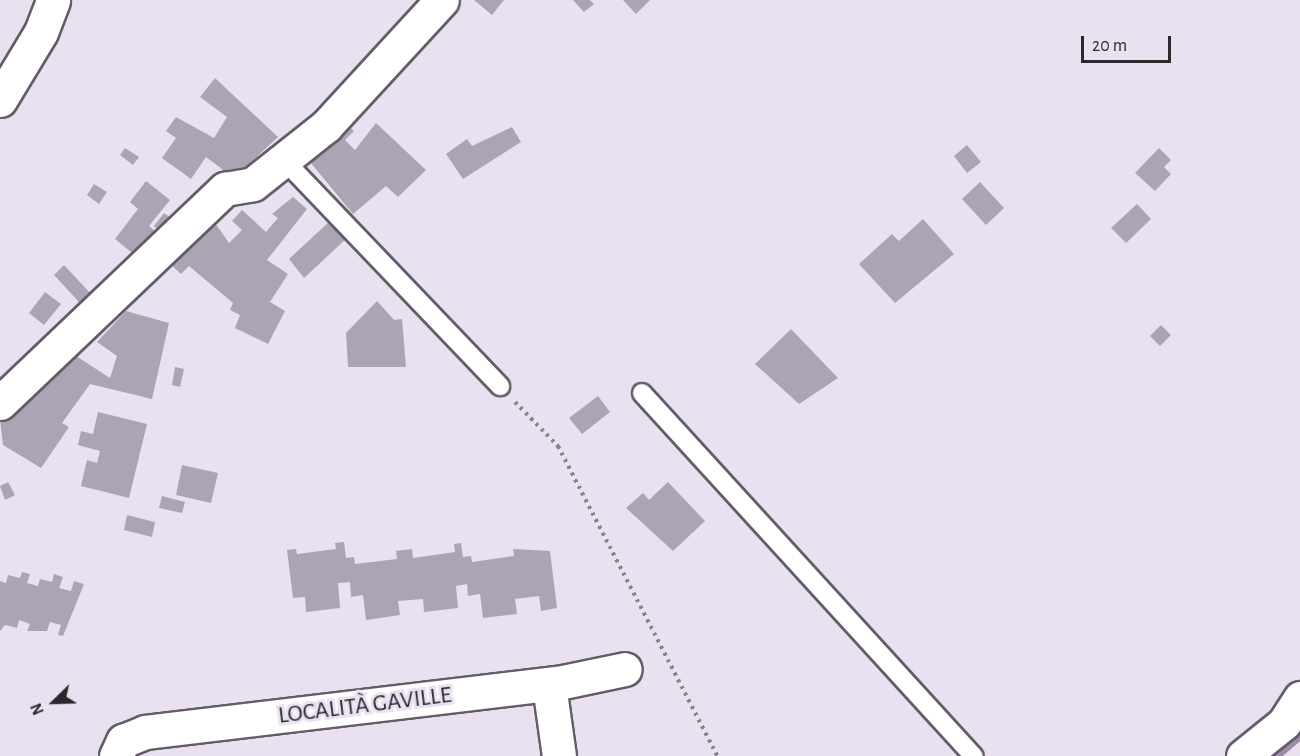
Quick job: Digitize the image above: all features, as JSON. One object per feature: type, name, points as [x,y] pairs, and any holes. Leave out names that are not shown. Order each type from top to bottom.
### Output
[{"type":"street","points":[[0,100],[41,32],[53,0]]},
{"type":"street","points":[[0,402],[225,189],[253,184],[326,126],[442,0]]},
{"type":"street","name":"LOCALITÀ GAVILLE","points":[[116,756],[123,741],[145,732],[549,684],[624,669]]},
{"type":"street","points":[[549,684],[560,756]]},
{"type":"street","points":[[1243,756],[1284,723],[1300,699]]},
{"type":"lane","points":[[284,160],[500,386]]},
{"type":"lane","points":[[642,393],[974,756]]},
{"type":"path","points":[[500,386],[558,446],[717,756]]},
{"type":"building","points":[[474,0],[504,0],[492,15]]},
{"type":"building","points":[[573,0],[590,0],[594,4],[584,12]]},
{"type":"building","points":[[623,0],[650,0],[636,14]]},
{"type":"building","points":[[215,78],[278,137],[234,178],[206,157],[191,179],[162,158],[176,138],[166,131],[176,117],[214,138],[227,117],[200,97]]},
{"type":"building","points":[[342,120],[354,131],[345,140],[355,150],[376,123],[426,170],[398,197],[386,186],[353,214],[306,157]]},
{"type":"building","points":[[512,127],[521,142],[463,179],[446,154],[467,139],[472,146]]},
{"type":"building","points":[[967,145],[981,162],[967,173],[954,156]]},
{"type":"building","points":[[125,148],[139,157],[133,165],[120,155]]},
{"type":"building","points":[[1159,148],[1171,160],[1164,167],[1171,174],[1155,191],[1135,173]]},
{"type":"building","points":[[146,181],[170,200],[149,226],[162,237],[142,261],[115,239],[138,209],[130,202]]},
{"type":"building","points":[[980,182],[1004,208],[986,225],[962,199]]},
{"type":"building","points":[[94,184],[107,192],[99,204],[87,195]]},
{"type":"building","points":[[293,197],[307,209],[267,260],[288,274],[270,302],[285,311],[268,344],[235,328],[240,315],[230,310],[233,303],[189,266],[181,274],[167,261],[209,214],[229,243],[242,230],[232,221],[242,210],[266,232],[278,218],[272,214]]},
{"type":"building","points":[[1137,204],[1151,219],[1126,243],[1111,228]]},
{"type":"building","points":[[164,213],[171,218],[160,231],[154,226]]},
{"type":"building","points":[[923,219],[954,254],[895,303],[859,264],[892,234],[899,241]]},
{"type":"building","points":[[331,220],[347,238],[304,278],[289,259]]},
{"type":"building","points":[[64,265],[91,294],[80,303],[54,275]]},
{"type":"building","points":[[45,292],[61,304],[44,325],[29,313]]},
{"type":"building","points":[[377,301],[394,320],[402,319],[406,367],[348,367],[346,333]]},
{"type":"building","points":[[126,311],[169,323],[152,399],[90,384],[62,423],[69,427],[41,468],[3,445],[0,419],[41,373],[48,381],[76,356],[110,378],[117,356],[97,342]]},
{"type":"building","points":[[1161,325],[1171,335],[1160,346],[1150,336]]},
{"type":"building","points":[[791,329],[838,378],[799,404],[755,364]]},
{"type":"building","points":[[175,367],[184,369],[180,387],[172,385]]},
{"type":"building","points":[[598,396],[610,412],[582,434],[569,418]]},
{"type":"building","points":[[98,412],[147,424],[129,498],[81,486],[87,460],[97,463],[100,451],[78,445],[81,431],[93,434]]},
{"type":"building","points":[[182,465],[218,473],[211,503],[176,495]]},
{"type":"building","points":[[8,482],[15,495],[5,500],[0,486]]},
{"type":"building","points":[[668,482],[705,521],[673,551],[626,508],[643,493],[649,500]]},
{"type":"building","points":[[162,496],[185,502],[182,513],[159,508]]},
{"type":"building","points":[[127,515],[155,522],[152,537],[124,530]]},
{"type":"building","points":[[344,542],[346,558],[354,557],[355,564],[397,559],[396,551],[412,549],[413,558],[455,552],[454,544],[461,543],[463,557],[471,556],[472,562],[514,556],[513,549],[550,551],[557,608],[541,611],[539,596],[515,599],[517,614],[483,618],[480,594],[468,596],[467,584],[456,586],[458,608],[424,612],[423,599],[398,601],[400,615],[366,620],[363,595],[351,597],[350,582],[338,583],[340,608],[306,612],[305,597],[293,598],[287,550],[296,549],[297,554],[336,549],[335,543]]},
{"type":"building","points":[[22,572],[30,574],[27,583],[38,586],[40,579],[52,582],[54,574],[63,577],[59,588],[71,591],[74,581],[84,584],[63,636],[58,635],[61,625],[50,622],[47,631],[27,631],[30,624],[19,620],[17,628],[5,625],[0,631],[0,581],[6,583],[8,575],[20,578]]},
{"type":"waterway","points":[[1275,756],[1300,734]]}]
